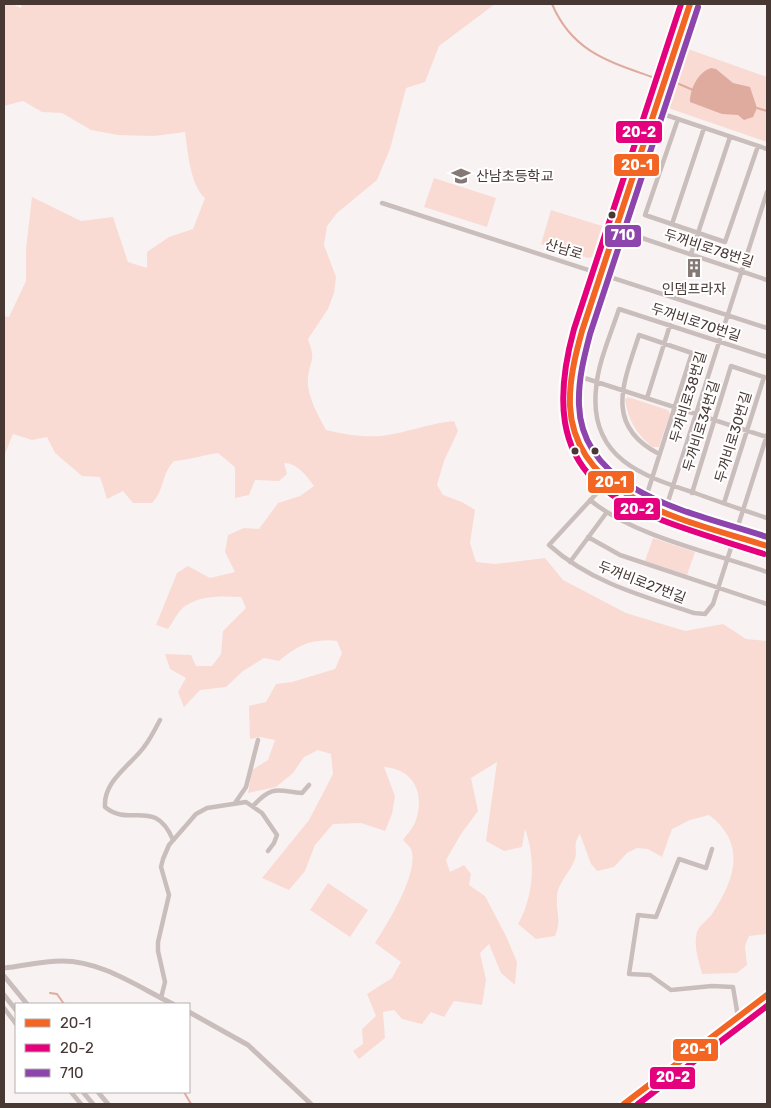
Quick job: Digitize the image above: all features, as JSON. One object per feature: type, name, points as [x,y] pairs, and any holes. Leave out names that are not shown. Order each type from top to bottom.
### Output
[{"type":"street","points":[[690,4],[601,272],[572,374],[570,404],[572,424],[587,458],[607,482],[633,499],[767,546]]},
{"type":"street","points":[[654,112],[767,149]]},
{"type":"street","points":[[678,119],[645,216],[725,242],[758,146]]},
{"type":"street","points":[[672,224],[704,128]]},
{"type":"street","name":"두꺼비로78번길","points":[[691,254],[730,136]]},
{"type":"street","name":"두꺼비로38번길","points":[[664,511],[726,314],[767,192]]},
{"type":"street","name":"산남로","points":[[382,203],[601,272],[767,328]]},
{"type":"street","name":"두꺼비로78번길","points":[[615,229],[767,280]]},
{"type":"street","name":"두꺼비로70번길","points":[[596,382],[619,308],[767,357]]},
{"type":"street","points":[[647,398],[670,325]]},
{"type":"street","points":[[647,494],[692,353],[639,335],[622,390],[622,409],[630,429],[643,444],[659,454]]},
{"type":"street","name":"두꺼비로30번길","points":[[724,503],[764,377],[732,366]]},
{"type":"street","name":"두꺼비로34번길","points":[[692,493],[732,366]]},
{"type":"street","points":[[572,374],[767,436]]},
{"type":"street","points":[[596,382],[598,419],[607,442],[622,460],[652,479],[767,518]]},
{"type":"street","name":"두꺼비로27번길","points":[[590,500],[549,545],[570,562],[614,586],[700,615],[709,611],[719,588],[767,436]]},
{"type":"street","points":[[607,482],[590,500],[607,512],[632,526],[767,572]]},
{"type":"street","points":[[570,562],[607,512]]},
{"type":"street","name":"두꺼비로27번길","points":[[588,537],[620,555],[767,604]]},
{"type":"street","points":[[160,720],[143,748],[117,776],[111,786],[105,807],[119,814],[155,817],[162,822],[173,840]]},
{"type":"street","points":[[236,803],[246,787],[258,740]]},
{"type":"street","points":[[253,806],[269,792],[286,789],[302,793],[309,785]]},
{"type":"street","points":[[161,998],[165,982],[158,951],[158,942],[169,895],[161,867],[173,840],[185,824],[207,808],[246,802],[262,813],[277,834],[274,844],[268,851]]},
{"type":"street","points":[[712,849],[706,868],[679,860],[656,917],[638,915],[629,974],[650,975],[671,990],[712,986],[733,987],[738,1017]]},
{"type":"street","points":[[4,968],[35,962],[82,962],[105,970],[171,1003]]},
{"type":"street","points":[[4,976],[26,1003]]},
{"type":"street","points":[[4,995],[15,1009]]},
{"type":"street","points":[[624,1104],[767,995]]},
{"type":"street","points":[[4,1008],[15,1023]]},
{"type":"street","points":[[190,1013],[248,1045],[311,1104]]},
{"type":"street","points":[[72,1093],[81,1104]]},
{"type":"street","points":[[84,1093],[93,1104]]},
{"type":"street","points":[[99,1093],[108,1104]]},
{"type":"shaded area","points":[[4,4],[12,4],[21,8],[22,4],[495,4],[439,46],[425,82],[406,88],[390,149],[377,180],[337,213],[327,226],[324,245],[336,277],[334,293],[328,309],[308,339],[312,356],[308,377],[309,391],[313,405],[326,430],[334,432],[360,436],[376,436],[454,421],[458,431],[444,461],[437,485],[443,495],[462,502],[475,510],[470,543],[476,562],[495,564],[545,558],[563,580],[626,613],[685,631],[723,624],[746,639],[767,641],[767,934],[749,936],[745,946],[747,965],[737,973],[702,974],[697,953],[697,932],[712,914],[727,888],[733,862],[733,850],[729,838],[721,826],[709,815],[690,820],[672,829],[662,857],[648,849],[637,848],[627,853],[614,867],[597,871],[591,864],[580,834],[576,841],[575,859],[559,888],[557,904],[558,921],[555,936],[536,939],[518,924],[530,890],[532,877],[531,853],[525,829],[522,847],[504,851],[486,841],[497,762],[471,778],[478,811],[461,834],[446,860],[450,872],[464,865],[471,874],[469,885],[485,896],[517,962],[515,985],[501,973],[489,944],[480,953],[486,980],[482,1005],[454,1001],[444,1017],[431,1012],[422,1024],[402,1019],[394,1010],[383,1012],[385,1038],[359,1059],[353,1051],[363,1044],[362,1029],[376,1016],[367,994],[392,978],[401,962],[375,943],[401,898],[411,871],[413,859],[411,849],[403,840],[415,823],[418,810],[419,800],[414,784],[402,772],[384,767],[395,796],[392,814],[385,831],[361,823],[333,824],[315,845],[305,871],[289,890],[262,878],[309,820],[333,774],[331,754],[318,750],[304,757],[293,773],[276,787],[248,793],[252,770],[268,760],[275,740],[260,737],[250,739],[249,706],[266,702],[276,684],[292,682],[335,669],[342,653],[337,641],[320,641],[306,644],[293,650],[279,661],[264,658],[243,671],[226,687],[200,690],[184,707],[178,692],[186,678],[170,669],[165,654],[191,655],[196,666],[212,666],[221,654],[223,631],[246,608],[241,597],[205,598],[192,602],[182,608],[168,629],[156,625],[177,573],[188,566],[210,578],[235,572],[225,552],[228,535],[244,528],[259,529],[278,503],[300,496],[314,486],[305,474],[293,465],[284,463],[287,474],[279,481],[255,480],[249,495],[235,498],[235,467],[218,453],[174,461],[152,503],[133,503],[123,491],[107,499],[100,477],[82,476],[55,453],[47,437],[32,440],[13,434],[4,456],[4,316],[9,317],[26,281],[26,249],[32,197],[81,221],[113,217],[128,262],[147,268],[147,252],[169,237],[193,229],[205,198],[193,177],[185,132],[154,136],[118,135],[91,130],[62,113],[42,112],[23,101],[4,106]]},
{"type":"shaded area","points":[[688,49],[767,77],[767,142],[668,108]]},
{"type":"shaded area","points":[[711,68],[716,69],[733,83],[750,87],[757,108],[753,117],[744,120],[738,115],[722,114],[690,102],[691,92],[699,77]]},
{"type":"shaded area","points":[[434,178],[496,198],[487,227],[424,207]]},
{"type":"shaded area","points":[[551,210],[602,226],[592,257],[588,258],[541,244]]},
{"type":"shaded area","points":[[628,397],[668,410],[670,414],[659,447],[652,447],[641,437],[634,426],[626,407],[625,399]]},
{"type":"shaded area","points":[[653,538],[695,552],[687,575],[645,561]]},
{"type":"shaded area","points":[[328,883],[368,910],[350,937],[310,910]]},
{"type":"waterway","points":[[552,4],[560,20],[581,44],[606,59],[652,77]]},
{"type":"waterway","points":[[679,84],[693,90]]},
{"type":"waterway","points":[[757,108],[767,111]]},
{"type":"waterway","points":[[50,993],[57,994],[63,1003]]},
{"type":"waterway","points":[[185,1093],[191,1104]]},
{"type":"transit line","name":"20-2","points":[[681,4],[574,329],[564,385],[566,429],[580,463],[604,489],[636,509],[674,525],[764,554]]},
{"type":"transit line","name":"20-1","points":[[690,4],[582,331],[573,368],[570,406],[577,439],[593,465],[615,486],[643,503],[674,516],[706,528],[767,546]]},
{"type":"transit line","name":"710","points":[[698,7],[590,334],[580,378],[579,405],[585,436],[600,460],[622,480],[649,496],[678,509],[767,537]]},
{"type":"transit line","name":"20-1","points":[[624,1104],[767,995]]},
{"type":"transit line","name":"20-2","points":[[638,1104],[767,1006]]},
{"type":"place","name":"산남초등학교","points":[[461,176]]},
{"type":"place","name":"인뎀프라자","points":[[694,268]]}]
